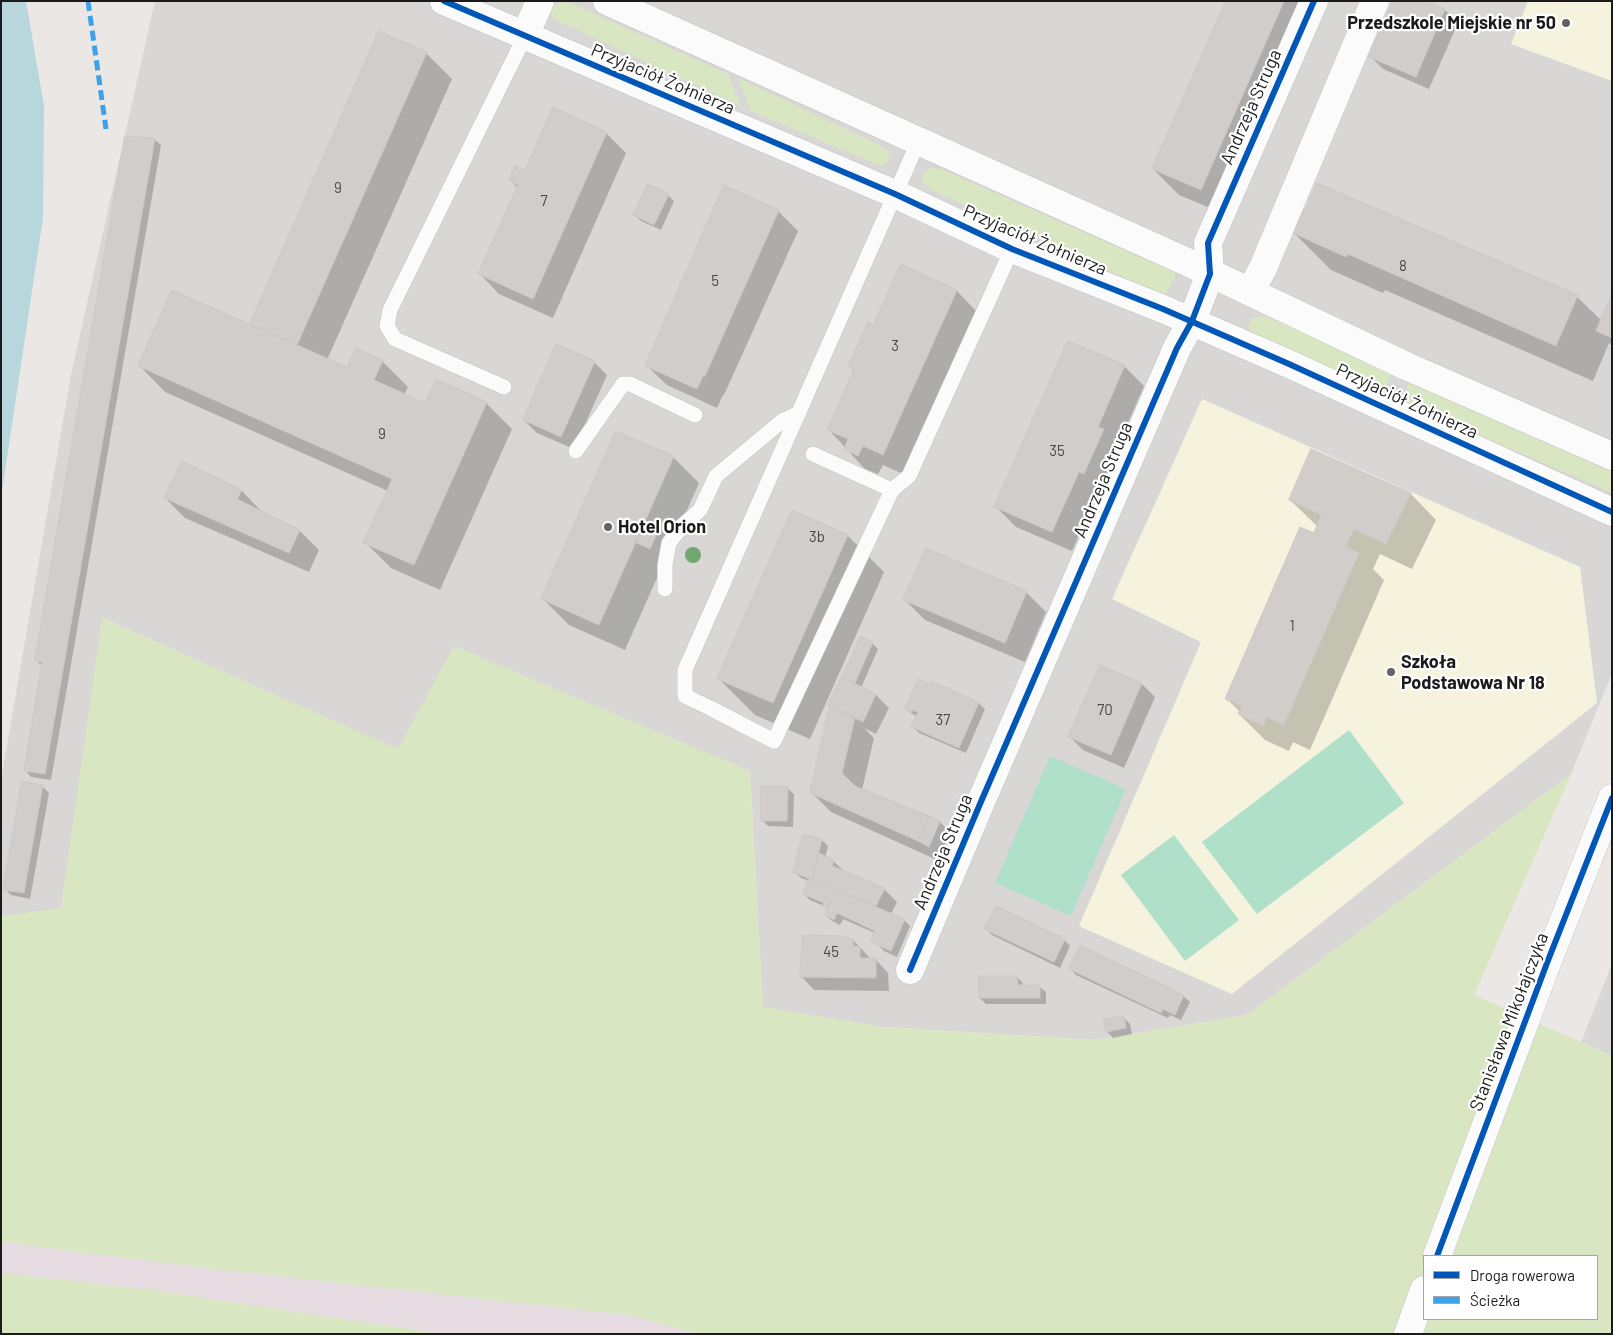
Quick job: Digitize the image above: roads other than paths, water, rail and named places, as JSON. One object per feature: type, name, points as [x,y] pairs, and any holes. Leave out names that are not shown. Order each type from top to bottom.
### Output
[{"type":"street","name":"Przyjaciół Żołnierza","points":[[444,1],[895,194],[1012,249],[1192,321],[1379,404],[1612,512]]},
{"type":"street","points":[[524,36],[540,1]]},
{"type":"street","name":"Przyjaciół Żołnierza","points":[[606,1],[919,140],[1406,366],[1612,456]]},
{"type":"street","name":"Andrzeja Struga","points":[[910,970],[1177,348],[1192,321],[1210,274],[1208,243],[1314,1]]},
{"type":"street","points":[[1250,292],[1263,268],[1375,1]]},
{"type":"street","name":"Stanisława Mikołajczyka","points":[[1437,1255],[1544,972],[1609,812]]},
{"type":"street","points":[[1408,1334],[1423,1293]]},
{"type":"lane","points":[[504,387],[395,339],[387,326],[390,310],[524,36]]},
{"type":"lane","points":[[919,140],[685,670],[685,696],[774,741],[892,490],[909,476],[1012,249]]},
{"type":"lane","points":[[576,451],[623,384],[630,384],[695,415]]},
{"type":"lane","points":[[665,589],[665,565],[668,546],[683,525],[700,510],[716,476],[782,422],[800,413]]},
{"type":"lane","points":[[813,454],[892,490]]},
{"type":"water","points":[[1,1],[26,1],[44,106],[43,218],[1,498]]},
{"type":"place","name":"Przedszkole Miejskie nr 50","points":[[1566,23]]},
{"type":"place","name":"Hotel Orion","points":[[608,527]]},
{"type":"place","name":"Szkoła Podstawowa Nr 18","points":[[1391,672]]}]
